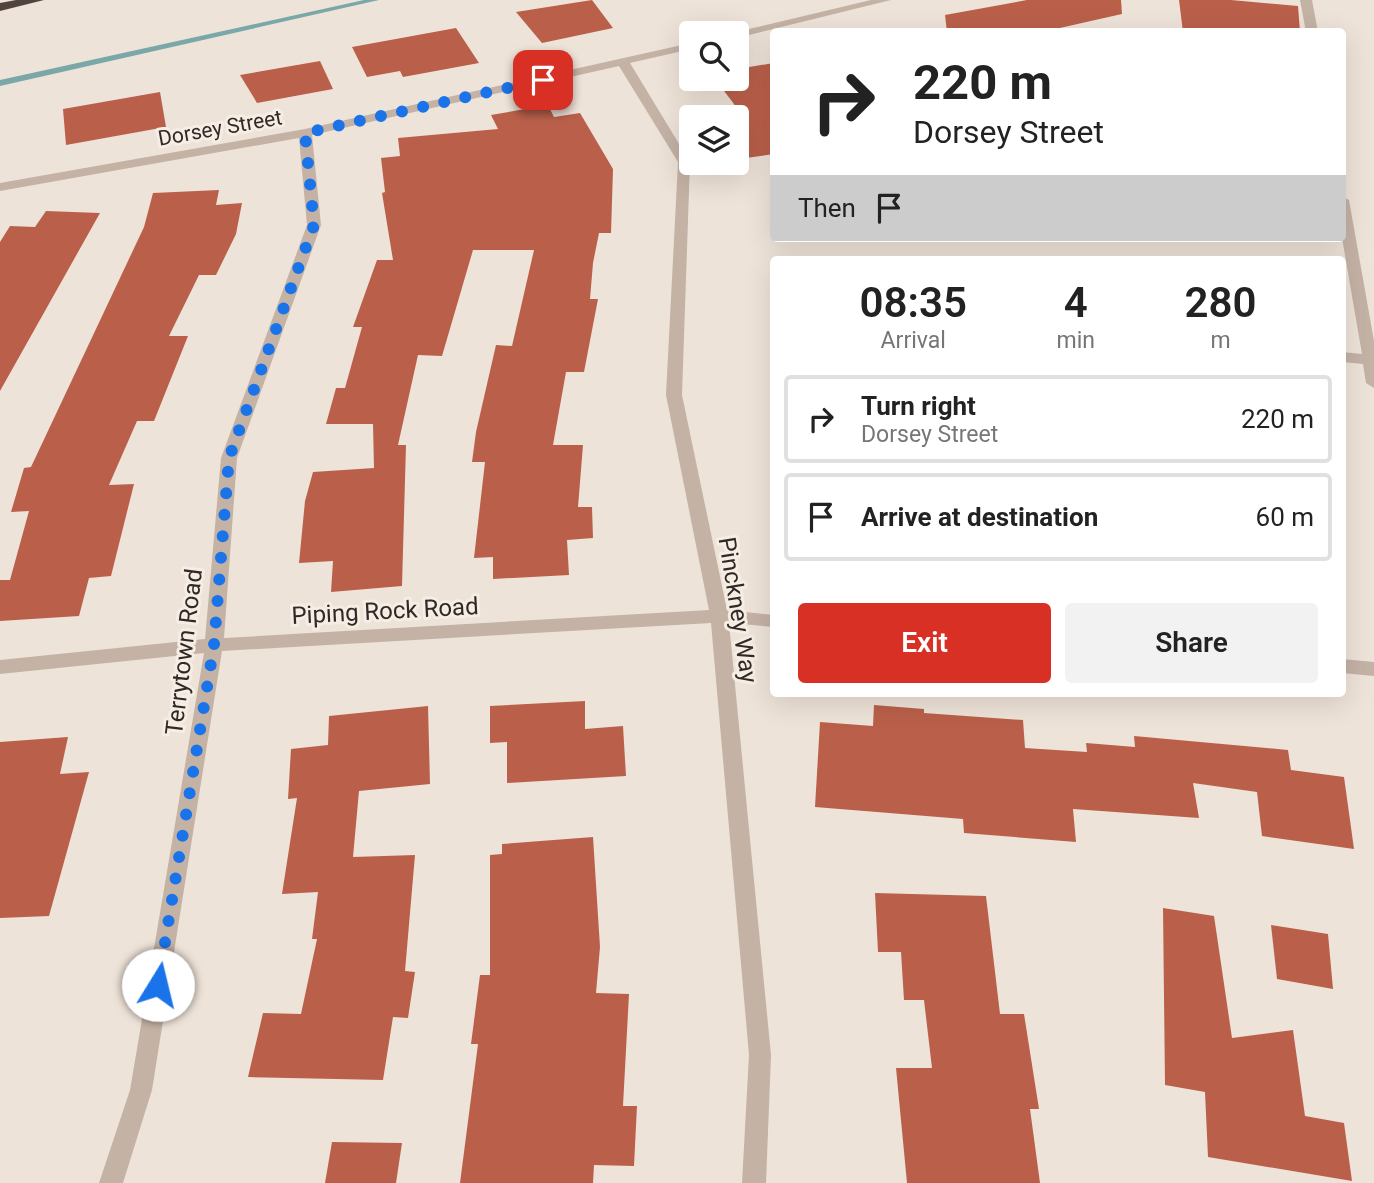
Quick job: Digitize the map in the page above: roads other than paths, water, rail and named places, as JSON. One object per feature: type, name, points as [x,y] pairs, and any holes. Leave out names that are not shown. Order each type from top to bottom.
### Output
[{"type":"highway","points":[[0,7],[37,0]]},
{"type":"street","points":[[749,32],[886,0]]},
{"type":"street","points":[[1306,0],[1311,28]]},
{"type":"street","name":"Dorsey Street","points":[[0,187],[305,133],[679,49]]},
{"type":"street","name":"Pinckney Way","points":[[623,62],[684,162],[674,395],[719,617],[760,1055],[754,1183]]},
{"type":"street","name":"Terrytown Road","points":[[111,1183],[141,1090],[214,645],[229,458],[314,225],[305,133]]},
{"type":"street","points":[[1346,222],[1374,383]]},
{"type":"street","points":[[1346,357],[1371,360]]},
{"type":"street","name":"Piping Rock Road","points":[[0,667],[214,645],[719,617],[770,621]]},
{"type":"street","points":[[1346,666],[1374,669]]},
{"type":"waterway","points":[[0,83],[375,0]]}]
